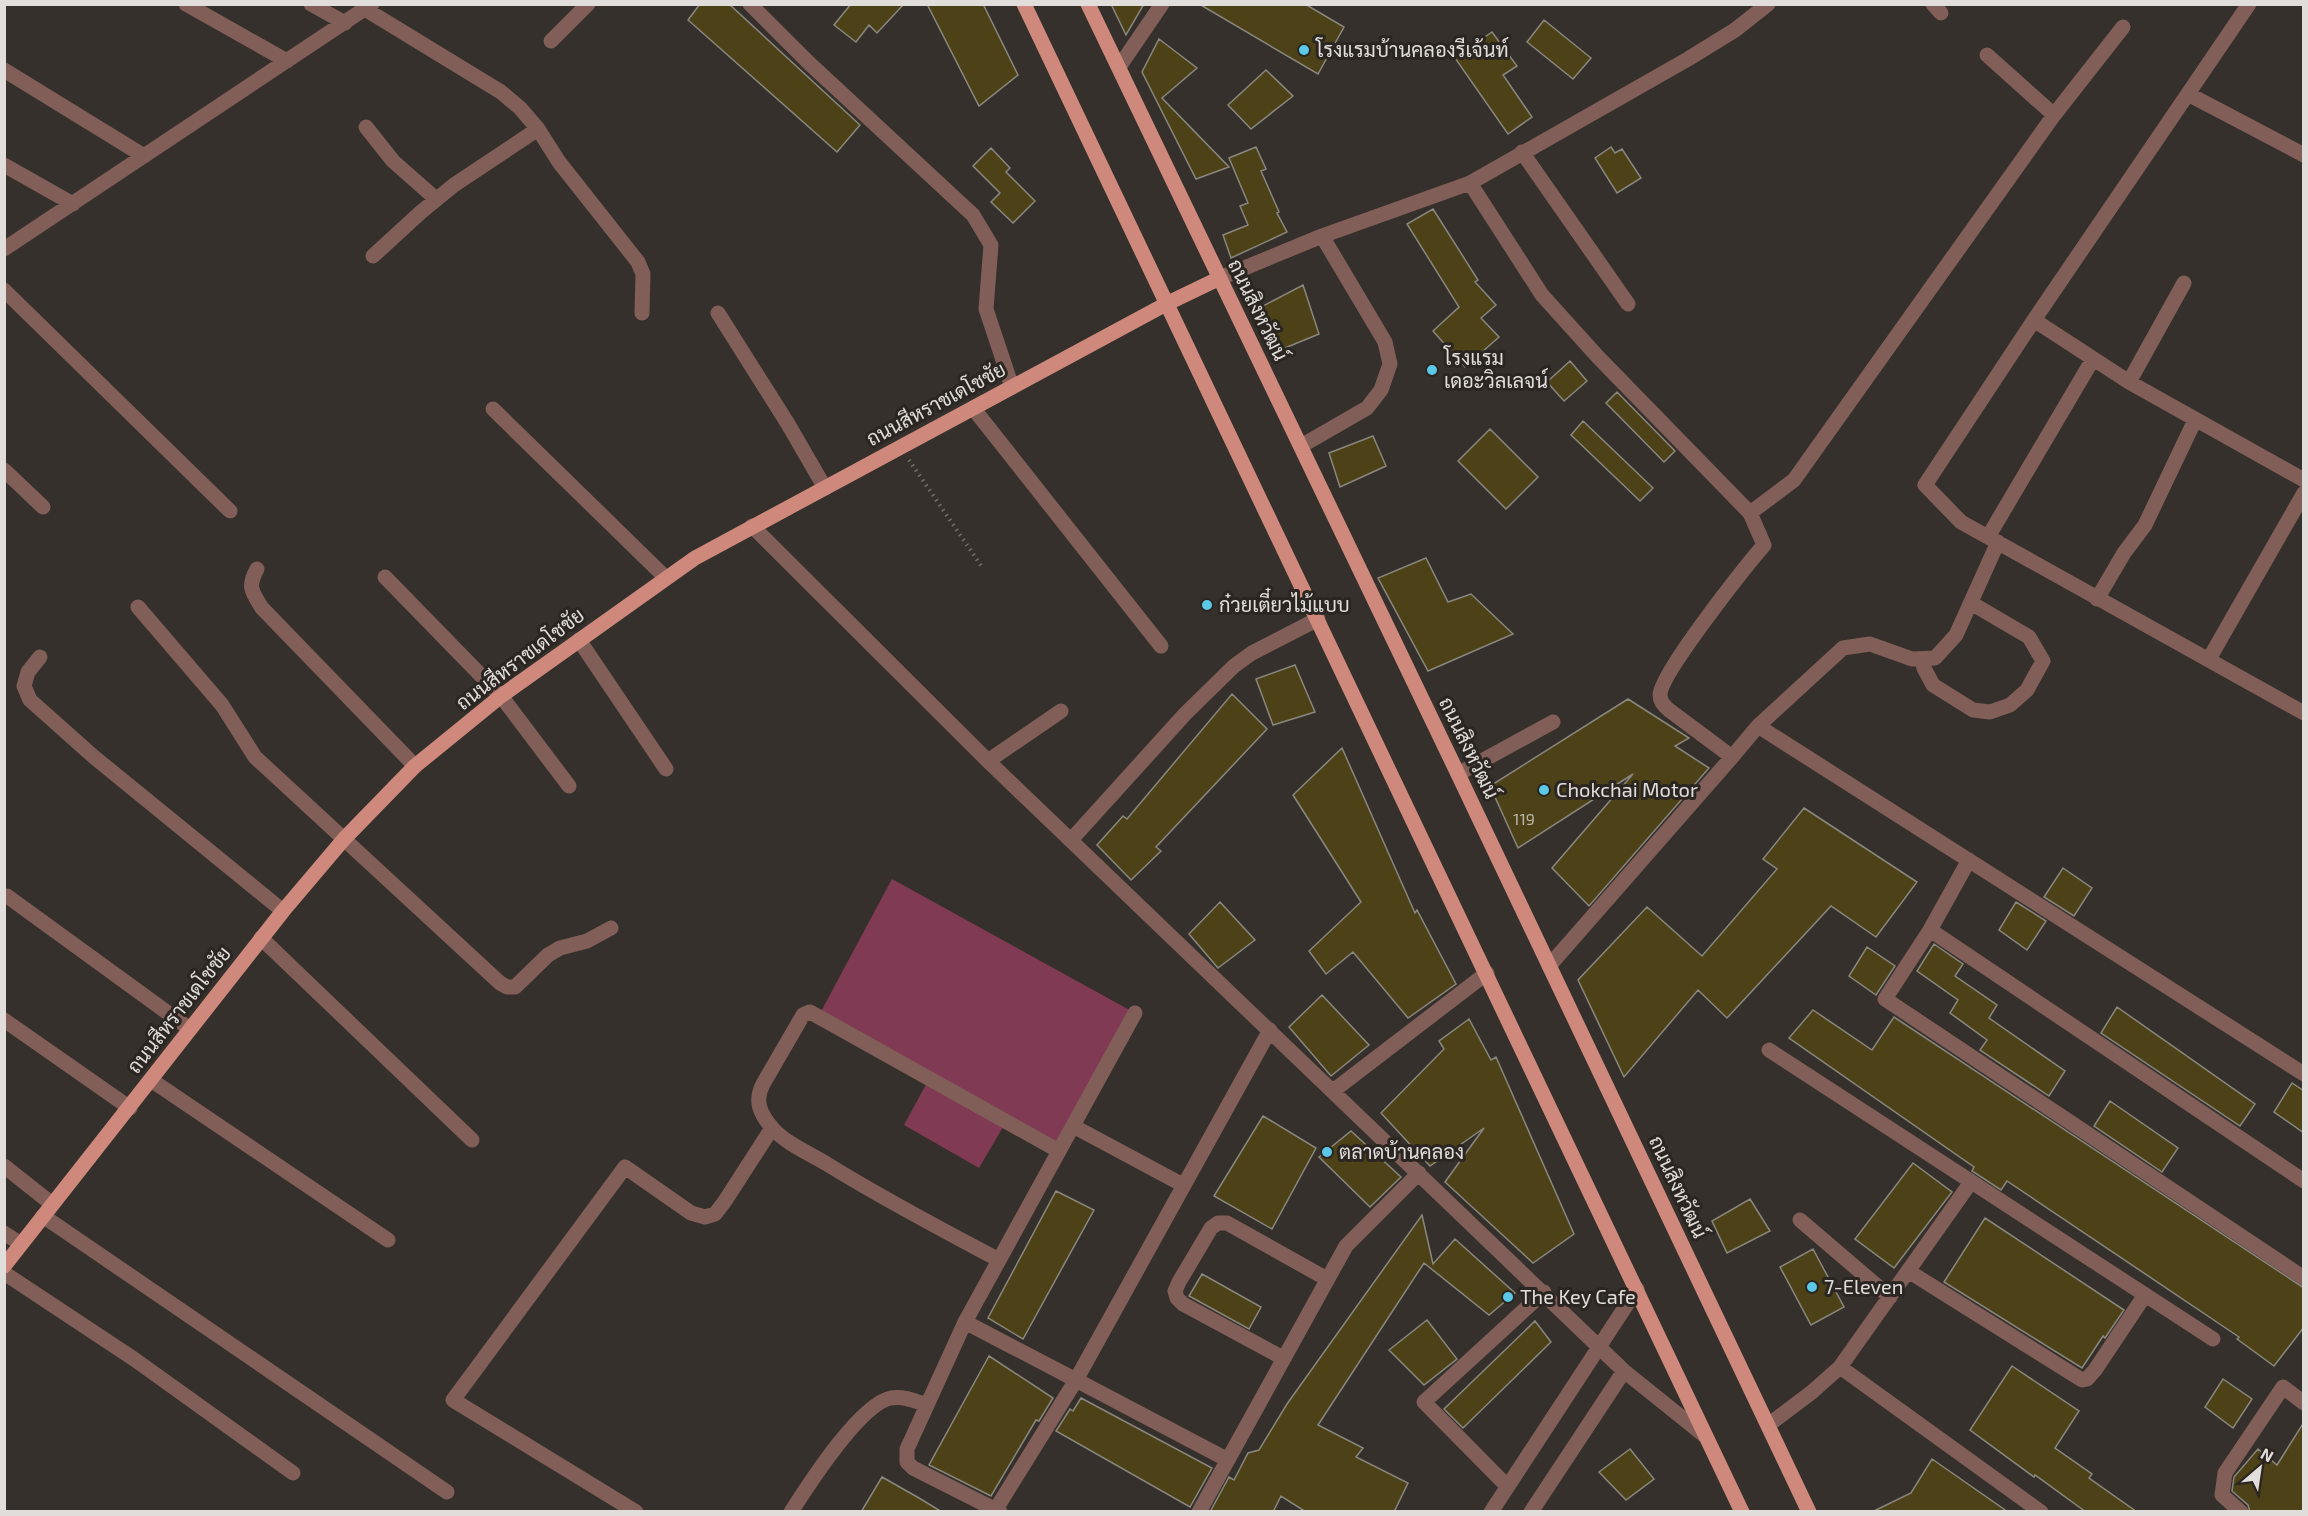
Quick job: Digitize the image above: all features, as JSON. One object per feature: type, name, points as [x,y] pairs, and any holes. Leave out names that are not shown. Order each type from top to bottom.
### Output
[{"type":"main road","points":[[1024,4],[1487,972],[1742,1512]]},
{"type":"main road","name":"ถนนสิงหวัฒน์","points":[[1088,4],[1809,1512]]},
{"type":"main road","name":"ถนนสีหราชเดโชชัย","points":[[4,1266],[283,910],[344,839],[415,766],[501,696],[694,558],[1168,303],[1220,278]]},
{"type":"street","points":[[186,4],[287,61]]},
{"type":"street","points":[[311,4],[345,23]]},
{"type":"street","points":[[551,41],[588,4]]},
{"type":"street","points":[[750,4],[809,63],[974,215],[990,245],[986,309],[1012,387]]},
{"type":"street","points":[[1119,67],[1162,4]]},
{"type":"street","points":[[1220,278],[1322,236],[1470,183],[1688,59],[1735,30],[1768,4]]},
{"type":"street","points":[[2249,4],[1925,485],[1961,522],[2304,713]]},
{"type":"street","points":[[4,249],[369,7],[501,92],[520,108],[538,129],[559,162],[638,262],[642,274],[642,313]]},
{"type":"street","points":[[1750,513],[1794,480],[2054,115],[2123,27]]},
{"type":"street","points":[[1988,55],[2054,115]]},
{"type":"street","points":[[4,70],[144,156]]},
{"type":"street","points":[[2188,94],[2304,155]]},
{"type":"street","points":[[366,127],[393,161],[436,199]]},
{"type":"street","points":[[373,256],[454,185],[538,129]]},
{"type":"street","points":[[1522,152],[1628,304]]},
{"type":"street","points":[[4,165],[73,204]]},
{"type":"street","points":[[1470,183],[1542,295],[1598,357],[1750,513],[1764,545],[1702,624],[1665,679],[1660,695],[1660,701],[1669,710],[1732,757]]},
{"type":"street","points":[[1301,446],[1367,408],[1381,390],[1390,364],[1385,342],[1322,236]]},
{"type":"street","points":[[2129,382],[2184,283]]},
{"type":"street","points":[[4,290],[230,511]]},
{"type":"street","points":[[718,313],[788,424],[825,488]]},
{"type":"street","points":[[2034,320],[2129,382],[2304,480]]},
{"type":"street","points":[[1549,966],[1758,726],[1843,648],[1870,644],[1912,659],[1935,658],[1956,635],[1971,603],[1993,540],[2093,359]]},
{"type":"street","points":[[973,408],[1161,646]]},
{"type":"street","points":[[492,409],[666,578]]},
{"type":"street","points":[[2097,599],[2124,553],[2145,525],[2195,420]]},
{"type":"street","points":[[4,470],[43,507]]},
{"type":"street","points":[[2209,659],[2304,493]]},
{"type":"street","points":[[752,526],[988,761],[1624,1371],[1705,1436]]},
{"type":"street","points":[[257,569],[251,580],[251,591],[262,609],[415,766]]},
{"type":"street","points":[[385,577],[501,696],[569,786]]},
{"type":"street","points":[[1922,658],[1924,668],[1933,685],[1973,710],[1990,712],[2010,705],[2027,690],[2043,662],[2029,637],[1971,603]]},
{"type":"street","points":[[138,607],[222,705],[255,757],[507,987],[515,987],[548,955],[560,948],[586,941],[611,928]]},
{"type":"street","points":[[1071,840],[1185,714],[1234,666],[1252,653],[1318,619]]},
{"type":"street","points":[[579,640],[666,769]]},
{"type":"street","points":[[40,657],[28,672],[24,686],[30,700],[94,757],[283,910]]},
{"type":"street","points":[[988,761],[1061,711]]},
{"type":"street","points":[[1458,774],[1553,722]]},
{"type":"street","points":[[1758,726],[2304,1074]]},
{"type":"street","points":[[1969,860],[1929,930],[1885,999],[2304,1278]]},
{"type":"street","points":[[4,897],[8,896],[190,1029]]},
{"type":"street","points":[[1929,930],[2304,1181]]},
{"type":"street","points":[[261,938],[472,1140]]},
{"type":"street","points":[[1333,1090],[1487,972]]},
{"type":"street","points":[[999,1260],[873,1193],[784,1138],[772,1128],[761,1110],[758,1095],[803,1015],[810,1012],[1059,1151]]},
{"type":"street","points":[[1135,1013],[965,1322],[908,1449],[907,1462],[913,1468],[998,1510],[1076,1380],[1270,1030]]},
{"type":"street","points":[[4,1020],[130,1108]]},
{"type":"street","points":[[1769,1050],[2213,1340]]},
{"type":"street","points":[[151,1080],[388,1240]]},
{"type":"street","points":[[1073,1126],[1183,1185]]},
{"type":"street","points":[[636,1512],[453,1400],[625,1167],[691,1213],[705,1216],[715,1214],[772,1128]]},
{"type":"street","points":[[4,1166],[47,1210],[447,1492]]},
{"type":"street","points":[[1199,1512],[1348,1242],[1419,1173]]},
{"type":"street","points":[[1768,1425],[1812,1392],[1840,1367],[1971,1182]]},
{"type":"street","points":[[1800,1220],[1890,1297]]},
{"type":"street","points":[[1283,1358],[1184,1304],[1177,1298],[1175,1291],[1179,1282],[1211,1228],[1218,1223],[1227,1223],[1327,1280]]},
{"type":"street","points":[[4,1233],[21,1244]]},
{"type":"street","points":[[1908,1271],[2082,1380],[2087,1379],[2096,1370],[2145,1295]]},
{"type":"street","points":[[4,1273],[134,1359],[293,1473]]},
{"type":"street","points":[[1491,1512],[1637,1289]]},
{"type":"street","points":[[1507,1486],[1424,1402],[1544,1292]]},
{"type":"street","points":[[965,1322],[1228,1460]]},
{"type":"street","points":[[1840,1367],[2041,1512]]},
{"type":"street","points":[[1531,1512],[1624,1371]]},
{"type":"street","points":[[2241,1512],[2222,1496],[2225,1473],[2283,1387],[2304,1403]]},
{"type":"street","points":[[791,1512],[829,1455],[880,1402],[901,1397],[927,1405]]},
{"type":"path","points":[[901,447],[982,567]]},
{"type":"shaded area","points":[[892,879],[1135,1013],[1059,1151],[1006,1122],[979,1168],[904,1125],[929,1079],[818,1017]]},
{"type":"building","points":[[700,4],[729,4],[860,125],[837,152],[688,20]]},
{"type":"building","points":[[851,4],[904,4],[877,33],[869,25],[856,42],[834,25]]},
{"type":"building","points":[[927,4],[983,4],[1018,75],[979,106]]},
{"type":"building","points":[[1111,4],[1144,4],[1126,35]]},
{"type":"building","name":"โรงแรมบ้านคลองรีเจ้นท์","points":[[1199,4],[1305,4],[1344,27],[1318,74]]},
{"type":"building","points":[[1544,20],[1591,58],[1573,79],[1527,42]]},
{"type":"building","points":[[1492,32],[1517,66],[1503,75],[1532,117],[1508,134],[1455,58]]},
{"type":"building","points":[[1159,39],[1197,68],[1162,98],[1229,167],[1196,179],[1142,72]]},
{"type":"building","points":[[1266,70],[1293,96],[1251,129],[1228,105]]},
{"type":"building","points":[[1256,147],[1266,169],[1261,171],[1287,232],[1231,258],[1223,235],[1248,225],[1240,206],[1248,203],[1229,158]]},
{"type":"building","points":[[1611,147],[1615,153],[1622,149],[1641,178],[1617,193],[1595,158]]},
{"type":"building","points":[[991,148],[1010,168],[1006,172],[1035,201],[1013,223],[991,202],[1000,193],[973,166]]},
{"type":"building","points":[[1433,209],[1478,280],[1475,282],[1496,305],[1481,318],[1499,337],[1465,367],[1433,331],[1459,307],[1407,224]]},
{"type":"building","points":[[1303,285],[1319,334],[1280,350],[1261,307]]},
{"type":"building","points":[[1570,361],[1587,381],[1564,401],[1547,382]]},
{"type":"building","points":[[1617,392],[1675,451],[1664,462],[1606,403]]},
{"type":"building","points":[[1583,421],[1653,488],[1640,501],[1571,435]]},
{"type":"building","points":[[1490,429],[1538,477],[1506,509],[1458,461]]},
{"type":"building","points":[[1373,436],[1386,466],[1340,487],[1329,453]]},
{"type":"building","points":[[1426,558],[1448,602],[1471,594],[1513,634],[1428,671],[1378,578]]},
{"type":"building","points":[[1295,665],[1315,712],[1273,725],[1256,679]]},
{"type":"building","points":[[1232,694],[1267,729],[1156,847],[1161,851],[1131,880],[1097,845],[1123,816],[1127,819]]},
{"type":"building","points":[[1628,699],[1689,738],[1675,746],[1709,768],[1589,906],[1552,868],[1633,774],[1518,848],[1490,786]]},
{"type":"building","points":[[1342,748],[1415,913],[1417,910],[1456,984],[1408,1018],[1353,952],[1326,974],[1309,951],[1361,902],[1293,795]]},
{"type":"building","points":[[1804,808],[1917,882],[1876,937],[1831,906],[1727,1018],[1698,990],[1624,1077],[1578,980],[1647,907],[1702,956],[1777,869],[1763,859]]},
{"type":"building","points":[[2063,868],[2092,888],[2074,916],[2044,897]]},
{"type":"building","points":[[1220,902],[1255,940],[1218,968],[1189,934]]},
{"type":"building","points":[[2016,902],[2046,921],[2027,950],[1999,930]]},
{"type":"building","points":[[1934,944],[1963,964],[1955,976],[1997,1005],[1989,1018],[2065,1071],[2049,1096],[1980,1050],[1987,1040],[1950,1013],[1958,1000],[1917,971]]},
{"type":"building","points":[[1867,947],[1895,966],[1876,995],[1849,976]]},
{"type":"building","points":[[1322,995],[1369,1045],[1331,1076],[1289,1027]]},
{"type":"building","points":[[2117,1007],[2255,1104],[2240,1126],[2101,1033]]},
{"type":"building","points":[[1813,1010],[1872,1050],[1894,1017],[2304,1288],[2304,1327],[2274,1366],[2237,1339],[2239,1337],[2007,1181],[2001,1190],[1972,1171],[1974,1167],[1789,1038]]},
{"type":"building","points":[[1469,1019],[1491,1060],[1496,1057],[1574,1234],[1533,1263],[1445,1182],[1484,1128],[1430,1166],[1381,1113],[1444,1049],[1439,1041]]},
{"type":"building","points":[[2292,1083],[2304,1091],[2304,1133],[2274,1112]]},
{"type":"building","points":[[2110,1101],[2178,1148],[2162,1172],[2094,1126]]},
{"type":"building","points":[[1263,1116],[1316,1148],[1272,1229],[1214,1196]]},
{"type":"building","points":[[1351,1131],[1401,1177],[1370,1207],[1319,1157]]},
{"type":"building","points":[[1913,1163],[1952,1192],[1894,1268],[1855,1239]]},
{"type":"building","points":[[1056,1191],[1094,1210],[1023,1339],[988,1318]]},
{"type":"building","points":[[1750,1199],[1770,1231],[1727,1253],[1712,1221]]},
{"type":"building","points":[[1422,1215],[1433,1264],[1455,1239],[1515,1293],[1489,1315],[1424,1263],[1318,1425],[1363,1448],[1356,1457],[1408,1483],[1394,1512],[1306,1512],[1281,1496],[1273,1512],[1210,1512],[1229,1477],[1234,1480],[1248,1453],[1259,1450],[1287,1404]]},
{"type":"building","points":[[1985,1218],[2124,1310],[2082,1368],[1944,1282]]},
{"type":"building","name":"7-Eleven","points":[[1813,1249],[1844,1307],[1811,1325],[1780,1267]]},
{"type":"building","points":[[1202,1274],[1261,1307],[1249,1329],[1189,1296]]},
{"type":"building","points":[[1427,1320],[1457,1359],[1424,1385],[1389,1350]]},
{"type":"building","points":[[1535,1321],[1551,1342],[1463,1428],[1444,1409]]},
{"type":"building","points":[[989,1356],[1053,1398],[1039,1421],[1036,1420],[991,1496],[929,1465]]},
{"type":"building","points":[[2012,1366],[2079,1411],[2055,1448],[2092,1474],[2089,1478],[2137,1512],[2086,1512],[1970,1430]]},
{"type":"building","points":[[2223,1379],[2252,1399],[2233,1428],[2205,1407]]},
{"type":"building","points":[[1081,1398],[1212,1468],[1190,1507],[1056,1431],[1070,1409],[1073,1411]]},
{"type":"building","points":[[2304,1422],[2304,1512],[2250,1512],[2248,1505],[2232,1491],[2234,1477],[2258,1449],[2277,1465]]},
{"type":"building","points":[[1630,1449],[1654,1479],[1626,1500],[1599,1472]]},
{"type":"building","points":[[1932,1459],[2008,1512],[1872,1512],[1911,1493]]},
{"type":"building","points":[[882,1477],[919,1498],[942,1512],[861,1512]]},
{"type":"place","name":"โรงแรมบ้านคลองรีเจ้นท์","points":[[1304,50]]},
{"type":"place","name":"โรงแรม เดอะวิลเลจน์","points":[[1432,370]]},
{"type":"place","name":"ก๋วยเตี๋ยวไม้แบบ","points":[[1207,605]]},
{"type":"place","name":"Chokchai Motor","points":[[1544,790]]},
{"type":"place","name":"ตลาดบ้านคลอง","points":[[1327,1152]]},
{"type":"place","name":"7-Eleven","points":[[1812,1287]]},
{"type":"place","name":"The Key Cafe","points":[[1508,1297]]}]
